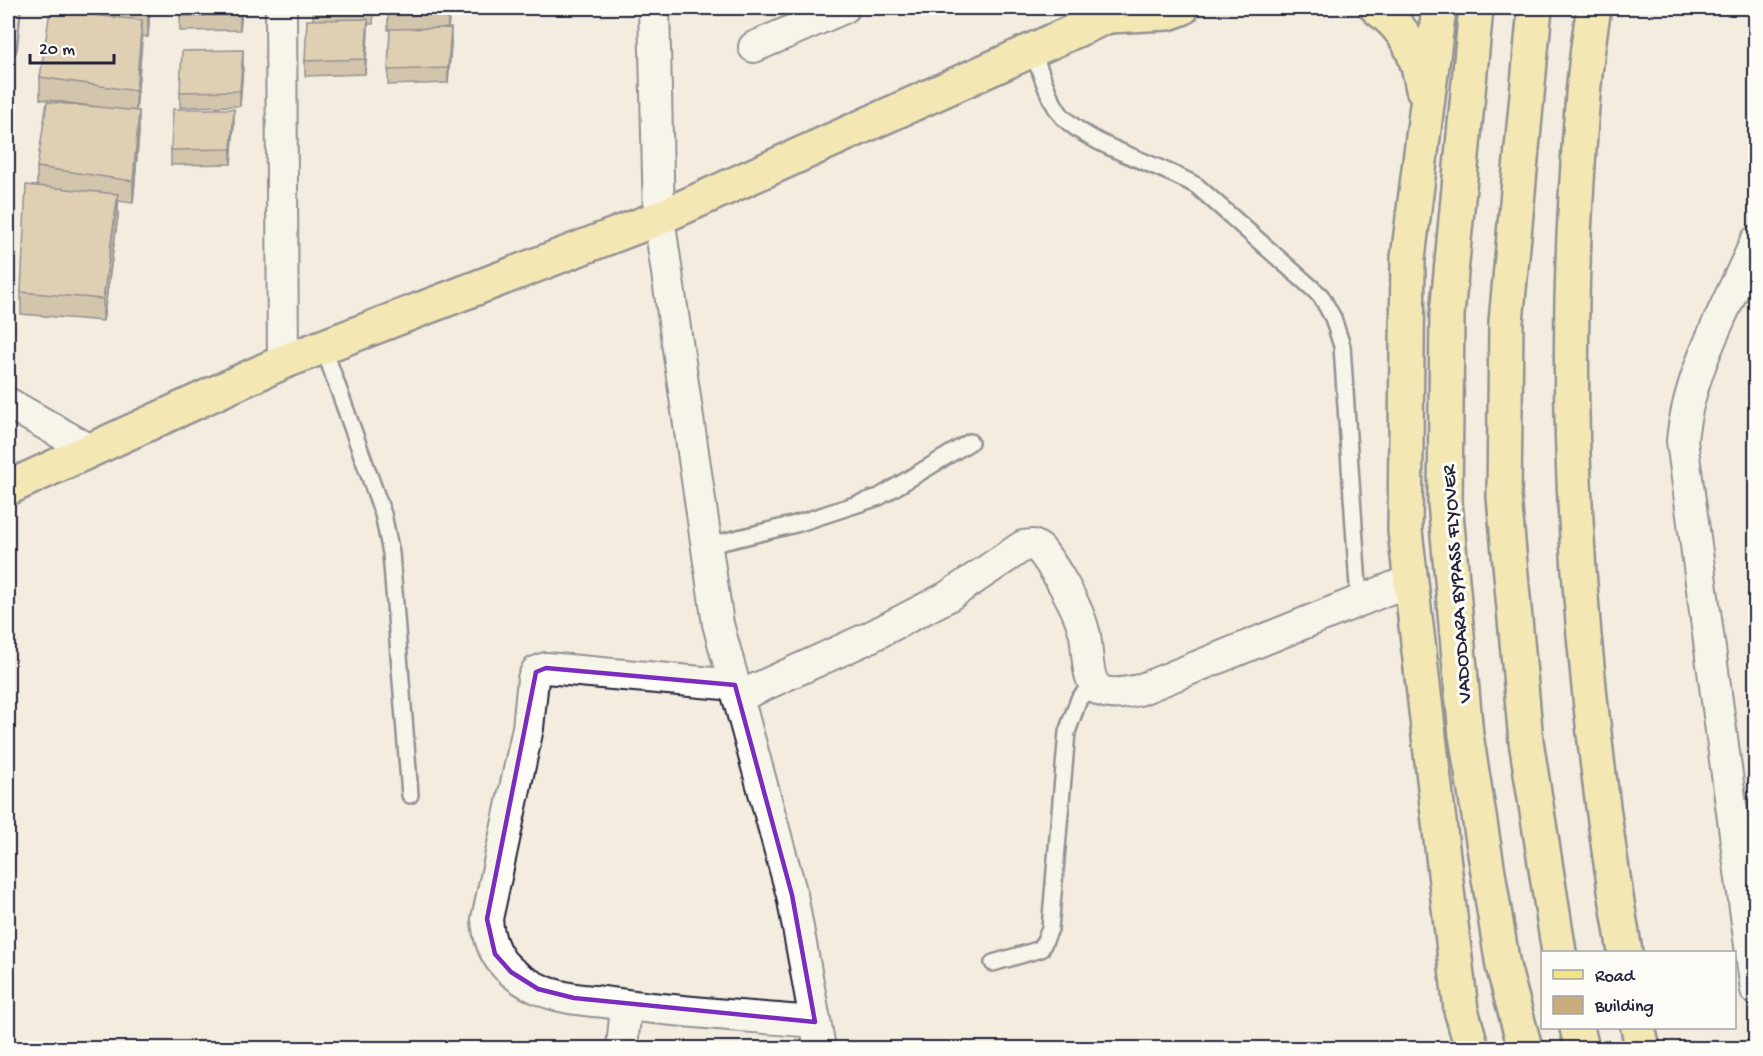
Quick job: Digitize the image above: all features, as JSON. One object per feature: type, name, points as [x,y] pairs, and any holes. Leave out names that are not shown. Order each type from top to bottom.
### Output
[{"type":"main road","points":[[8,488],[283,362],[658,218],[1115,12],[1168,13],[1182,8]]},
{"type":"main road","points":[[1377,8],[1403,31],[1418,61],[1426,109]]},
{"type":"main road","points":[[1439,8],[1408,258],[1405,531],[1461,1010],[1472,1048]]},
{"type":"main road","name":"VADODARA BYPASS FLYOVER","points":[[1476,8],[1447,315],[1445,502],[1466,735],[1503,966],[1525,1048]]},
{"type":"main road","points":[[1535,8],[1506,322],[1504,497],[1526,741],[1559,951]]},
{"type":"main road","points":[[1594,8],[1585,57],[1570,297],[1574,534],[1602,817],[1625,951]]},
{"type":"main road","points":[[1585,57],[1606,8]]},
{"type":"main road","points":[[1577,1029],[1582,1048]]},
{"type":"main road","points":[[1638,1029],[1643,1048]]},
{"type":"street","points":[[281,8],[283,362]]},
{"type":"street","points":[[654,8],[658,218],[718,624],[736,691],[792,895],[817,1035],[574,998],[538,989],[511,972],[495,954],[488,936],[487,919],[528,728],[532,679],[536,672],[546,668],[736,691],[868,638],[947,597],[1023,546],[1033,545],[1045,555],[1076,611],[1084,631],[1093,683],[1101,691],[1118,694],[1139,690],[1411,580]]},
{"type":"street","points":[[754,47],[844,8]]},
{"type":"street","points":[[1755,242],[1694,383],[1684,416],[1682,441],[1755,990]]},
{"type":"street","points":[[8,403],[90,450]]},
{"type":"street","points":[[622,1048],[626,1005]]},
{"type":"lane","points":[[8,48],[12,8]]},
{"type":"lane","points":[[1032,50],[1062,115],[1080,131],[1178,174],[1197,186],[1321,296],[1333,318],[1342,346],[1359,601]]},
{"type":"lane","points":[[323,346],[383,514],[391,554],[410,795]]},
{"type":"lane","points":[[706,546],[796,524],[879,497],[970,442]]},
{"type":"lane","points":[[993,963],[1041,949],[1050,930],[1066,732],[1079,699],[1093,683]]},
{"type":"highlighted area","points":[[546,668],[735,685],[792,895],[815,1022],[574,998],[538,989],[511,972],[495,954],[487,919],[536,672]]},
{"type":"building","points":[[98,8],[149,8],[148,15]]},
{"type":"building","points":[[180,8],[241,8],[240,15],[180,16]]},
{"type":"building","points":[[313,8],[373,8],[373,9],[313,10]]},
{"type":"building","points":[[388,8],[448,8],[448,14],[388,15]]},
{"type":"building","points":[[50,11],[142,20],[136,91],[40,77]]},
{"type":"building","points":[[368,19],[365,59],[305,61],[307,20]]},
{"type":"building","points":[[451,28],[448,68],[388,70],[390,29]]},
{"type":"building","points":[[243,50],[240,91],[180,92],[182,51]]},
{"type":"building","points":[[47,102],[139,111],[133,181],[37,167]]},
{"type":"building","points":[[173,109],[234,109],[231,149],[171,150]]},
{"type":"building","points":[[26,185],[118,194],[103,299],[21,292]]}]
